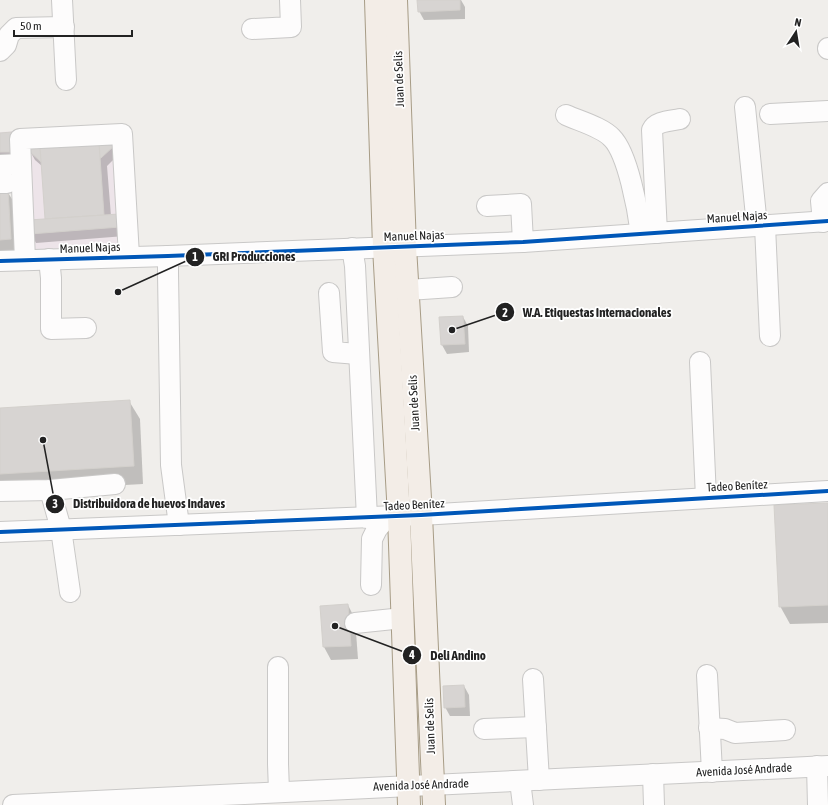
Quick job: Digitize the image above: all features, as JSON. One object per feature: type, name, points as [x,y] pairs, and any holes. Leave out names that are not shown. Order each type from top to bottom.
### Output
[{"type":"main road","name":"Juan de Selis","points":[[376,0],[395,247],[408,290],[421,515],[433,795]]},
{"type":"main road","name":"Juan de Selis","points":[[396,0],[393,516],[403,618],[409,795]]},
{"type":"street","points":[[62,0],[66,80]]},
{"type":"street","points":[[252,29],[291,27],[290,0]]},
{"type":"street","points":[[0,51],[6,45],[9,35],[16,28],[64,27]]},
{"type":"street","points":[[745,107],[761,226],[770,336]]},
{"type":"street","points":[[770,114],[828,111]]},
{"type":"street","points":[[566,115],[605,132],[618,145],[624,156],[638,214],[649,233]]},
{"type":"street","points":[[649,233],[652,130],[654,126],[658,124],[680,119]]},
{"type":"street","points":[[25,260],[20,139],[122,134],[129,256]]},
{"type":"street","points":[[0,165],[21,164]]},
{"type":"street","points":[[825,221],[821,201],[828,193]]},
{"type":"street","points":[[487,206],[521,204],[523,242]]},
{"type":"street","name":"Manuel Najas","points":[[0,261],[523,242],[825,221]]},
{"type":"street","points":[[352,248],[367,518]]},
{"type":"street","points":[[168,256],[171,465],[180,525]]},
{"type":"street","points":[[49,259],[51,278],[51,329],[86,328]]},
{"type":"street","points":[[408,290],[452,287]]},
{"type":"street","points":[[329,293],[333,352],[358,354]]},
{"type":"street","points":[[700,362],[706,498]]},
{"type":"street","points":[[0,491],[50,490],[114,484]]},
{"type":"street","points":[[50,490],[61,529],[70,592]]},
{"type":"street","name":"Tadeo Benítez","points":[[0,532],[367,518],[828,491]]},
{"type":"street","points":[[371,585],[372,539],[377,529],[393,516]]},
{"type":"street","points":[[355,623],[403,618]]},
{"type":"street","points":[[278,667],[279,791]]},
{"type":"street","points":[[706,675],[712,772]]},
{"type":"street","points":[[522,805],[529,780],[536,727],[533,680]]},
{"type":"street","points":[[484,729],[536,727]]},
{"type":"street","points":[[709,728],[725,729],[735,733],[785,730]]},
{"type":"street","points":[[818,805],[822,766]]},
{"type":"street","name":"Avenida José Andrade","points":[[13,805],[279,791],[433,795],[529,780],[822,766]]},
{"type":"street","points":[[653,774],[654,805]]},
{"type":"shaded area","points":[[127,126],[134,244],[18,251],[13,176],[0,177],[0,132]]},
{"type":"building","points":[[417,0],[460,0],[460,10],[418,12]]},
{"type":"building","points":[[12,132],[13,152],[0,152],[0,133]]},
{"type":"building","points":[[30,143],[112,143],[114,146],[101,158],[41,162],[29,151]]},
{"type":"building","points":[[99,143],[104,215],[45,219],[40,147]]},
{"type":"building","points":[[0,190],[8,190],[11,239],[0,240]]},
{"type":"building","points":[[119,214],[120,227],[30,234],[29,220]]},
{"type":"building","points":[[463,316],[465,344],[441,345],[439,317]]},
{"type":"building","points":[[130,400],[134,466],[0,474],[0,408]]},
{"type":"building","points":[[828,503],[828,605],[779,607],[774,505]]},
{"type":"building","points":[[348,604],[351,646],[323,647],[320,606]]},
{"type":"building","points":[[464,685],[465,707],[444,708],[443,686]]},
{"type":"cycle path","points":[[0,261],[523,242],[828,221]]},
{"type":"cycle path","points":[[0,532],[421,515],[828,491]]},
{"type":"place","name":"GRI Producciones","points":[[118,292]]},
{"type":"place","name":"W.A. Etiquestas Internacionales","points":[[452,330]]},
{"type":"place","name":"Distribuidora de huevos Indaves","points":[[43,440]]},
{"type":"place","name":"Deli Andino","points":[[335,626]]}]
